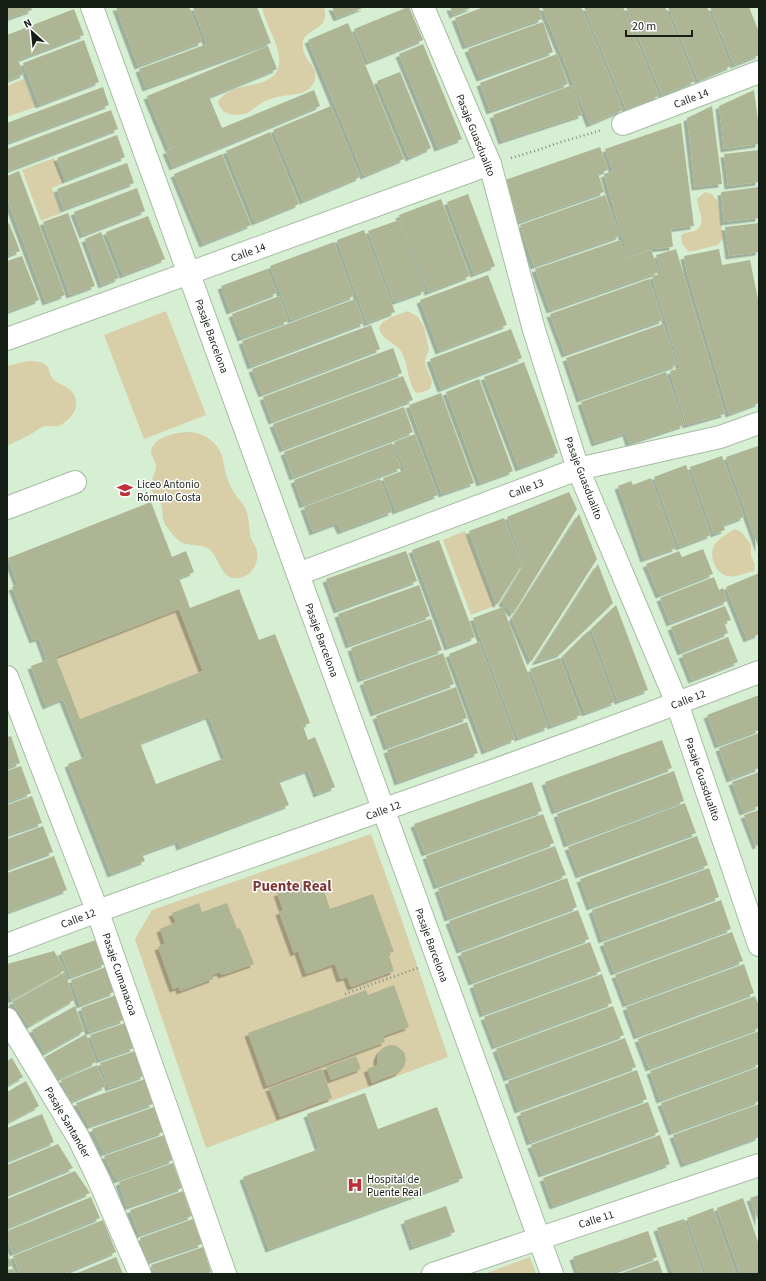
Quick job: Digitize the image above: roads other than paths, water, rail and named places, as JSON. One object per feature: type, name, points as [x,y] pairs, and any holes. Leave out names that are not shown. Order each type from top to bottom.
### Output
[{"type":"street","name":"Pasaje Barcelona","points":[[92,7],[190,274],[437,961],[552,1274]]},
{"type":"street","name":"Pasaje Guasdualito","points":[[423,7],[490,164],[534,330],[578,469],[677,703],[759,945]]},
{"type":"street","name":"Calle 14","points":[[623,124],[759,72]]},
{"type":"street","name":"Calle 14","points":[[7,340],[490,164]]},
{"type":"street","name":"Calle 13","points":[[298,574],[578,469],[720,437],[759,423]]},
{"type":"street","points":[[7,508],[75,482]]},
{"type":"street","name":"Calle 12","points":[[7,945],[97,910],[383,810],[759,672]]},
{"type":"street","name":"Pasaje Cumanacoa","points":[[7,677],[97,910],[225,1274]]},
{"type":"street","name":"Pasaje Santander","points":[[7,1019],[78,1137],[98,1178],[140,1274]]},
{"type":"street","name":"Calle 11","points":[[433,1274],[759,1165]]},
{"type":"place","name":"Liceo Antonio Rómulo Costa","points":[[125,490]]},
{"type":"place","name":"Hospital de Puente Real","points":[[355,1185]]},
{"type":"district","name":"Puente Real","points":[[292,886]]}]
